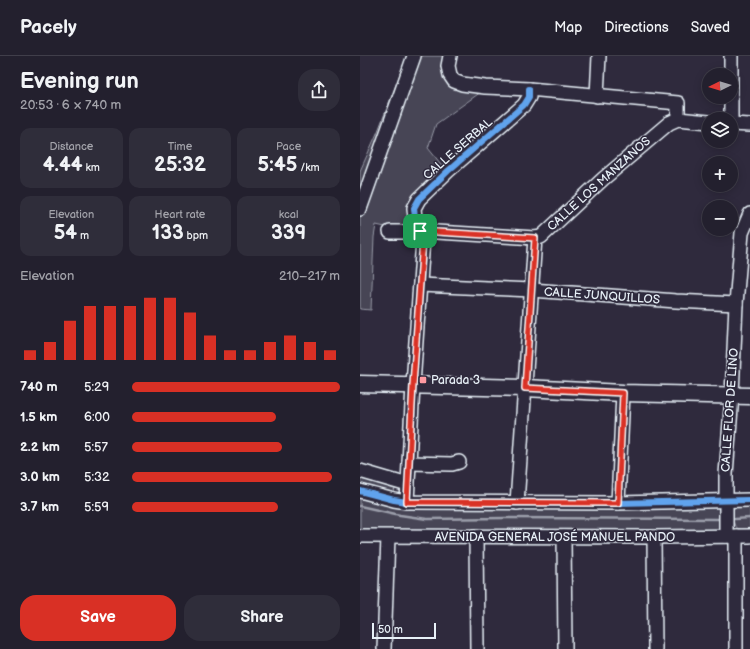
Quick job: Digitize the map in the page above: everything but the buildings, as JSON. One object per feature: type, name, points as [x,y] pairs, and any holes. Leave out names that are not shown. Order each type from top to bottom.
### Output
[{"type":"main road","points":[[360,384],[750,396]]},
{"type":"street","points":[[360,209],[414,56]]},
{"type":"street","points":[[450,56],[448,66],[450,75],[454,81],[462,84],[485,88],[529,89],[678,104],[678,120],[702,122]]},
{"type":"street","points":[[597,96],[599,56]]},
{"type":"street","points":[[731,56],[731,112]]},
{"type":"street","name":"CALLE SERBAL","points":[[407,502],[423,239],[415,218],[414,208],[418,199],[524,105],[528,97],[529,89]]},
{"type":"street","name":"CALLE LOS MANZANOS","points":[[390,232],[420,231],[535,238],[541,236],[603,179],[669,123],[678,120]]},
{"type":"street","points":[[738,124],[750,125]]},
{"type":"street","name":"CALLE FLOR DE LINO","points":[[736,649],[731,536],[726,501],[726,474],[732,395],[736,304],[745,252],[742,233],[750,214]]},
{"type":"street","points":[[517,503],[535,238]]},
{"type":"street","name":"CALLE JUNQUILLOS","points":[[420,285],[532,290],[669,301],[736,304]]},
{"type":"street","points":[[618,503],[623,393]]},
{"type":"street","points":[[409,463],[452,464],[459,462]]},
{"type":"street","points":[[360,471],[408,485]]},
{"type":"street","points":[[360,491],[407,502],[618,503],[750,500]]},
{"type":"street","name":"AVENIDA GENERAL JOSÉ MANUEL PANDO","points":[[360,536],[750,536]]},
{"type":"street","points":[[476,536],[477,649]]},
{"type":"street","points":[[384,649],[388,537]]},
{"type":"street","points":[[564,537],[565,649]]},
{"type":"street","points":[[654,537],[655,649]]},
{"type":"shaded area","points":[[407,56],[444,56],[446,76],[451,86],[456,89],[481,92],[436,124],[428,148],[445,169],[415,198],[413,229],[390,228],[376,225],[374,237],[371,310],[360,309],[360,171],[378,131]]},
{"type":"shaded area","points":[[360,477],[395,489],[394,493],[360,484]]},
{"type":"shaded area","points":[[360,495],[413,509],[722,507],[721,526],[717,530],[360,533]]},
{"type":"shaded area","points":[[732,497],[750,498],[750,533],[740,531],[735,527]]},
{"type":"waterway","points":[[360,506],[400,515],[427,519],[720,519]]},
{"type":"waterway","points":[[735,519],[750,518]]},
{"type":"cycle path","points":[[407,502],[423,239],[415,218],[414,208],[419,199],[448,171],[524,105],[529,97],[529,89]]},
{"type":"cycle path","points":[[360,491],[407,502],[618,503],[750,500]]},
{"type":"place","name":"Parada 3","points":[[423,380]]},
{"type":"route","points":[[420,231],[535,238],[525,388],[623,393],[618,503],[407,502],[423,239],[420,231]]}]
